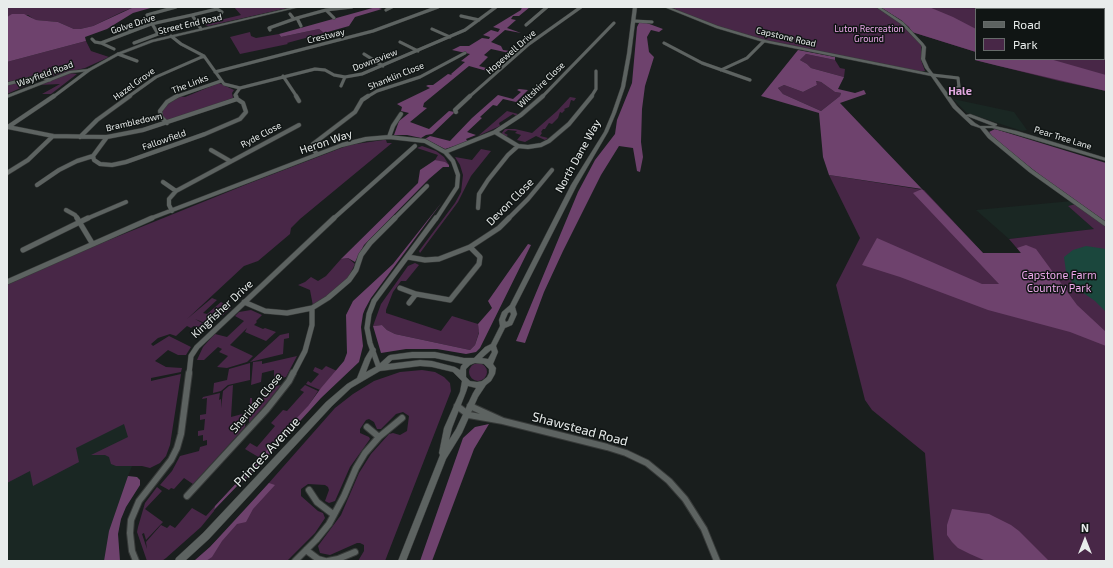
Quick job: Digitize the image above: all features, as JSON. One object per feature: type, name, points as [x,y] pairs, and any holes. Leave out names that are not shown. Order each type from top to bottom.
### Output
[{"type":"street","points":[[158,34],[151,24],[148,14],[176,7]]},
{"type":"street","name":"Street End Road","points":[[89,70],[118,54],[141,45],[171,36],[298,7]]},
{"type":"street","points":[[270,30],[269,28],[296,18],[326,10],[351,7],[354,12]]},
{"type":"street","points":[[386,10],[392,7]]},
{"type":"street","name":"Crestway","points":[[215,72],[373,32],[438,7]]},
{"type":"street","name":"Downsview","points":[[240,88],[315,69],[325,70],[334,75],[344,77],[362,74],[450,37],[479,20],[496,7]]},
{"type":"street","points":[[529,24],[547,7]]},
{"type":"street","name":"Hopewell Drive","points":[[456,112],[455,110],[529,44],[582,7]]},
{"type":"street","name":"North Dane Way","points":[[490,363],[494,352],[493,346],[503,326],[510,323],[514,314],[512,307],[574,185],[606,132],[623,87],[636,7]]},
{"type":"street","name":"Capstone Road","points":[[666,7],[717,27],[764,41],[917,73],[932,74]]},
{"type":"street","points":[[878,7],[902,23],[922,44],[924,47],[924,63],[959,111],[974,125],[983,127],[990,137],[1031,171],[1106,225]]},
{"type":"street","name":"Golve Drive","points":[[114,49],[103,45],[101,42],[151,24],[217,9],[222,12],[219,16]]},
{"type":"street","points":[[326,10],[334,18]]},
{"type":"street","points":[[290,14],[296,18],[302,26]]},
{"type":"street","points":[[192,15],[201,29]]},
{"type":"street","points":[[462,16],[479,20]]},
{"type":"street","points":[[634,21],[652,22]]},
{"type":"street","name":"Wiltshire Close","points":[[445,152],[495,132],[522,115],[540,99],[614,23]]},
{"type":"street","points":[[121,26],[131,30]]},
{"type":"street","points":[[432,29],[450,37]]},
{"type":"street","points":[[134,43],[165,33]]},
{"type":"street","points":[[171,36],[181,44],[204,56],[224,84],[240,88],[235,95],[237,99]]},
{"type":"street","points":[[92,39],[95,42],[101,42]]},
{"type":"street","points":[[721,70],[747,58],[764,41]]},
{"type":"street","points":[[400,42],[418,51]]},
{"type":"street","points":[[664,43],[702,62],[750,80]]},
{"type":"street","name":"Shanklin Close","points":[[317,154],[312,148],[313,144],[354,112],[362,100],[378,90],[408,82],[464,53]]},
{"type":"street","points":[[118,54],[137,61]]},
{"type":"street","points":[[364,54],[383,66]]},
{"type":"street","name":"Hazel Grove","points":[[80,137],[97,120],[156,77],[204,56]]},
{"type":"street","points":[[8,127],[44,104],[89,70]]},
{"type":"street","name":"Wayfield Road","points":[[7,97],[74,71],[89,70]]},
{"type":"street","points":[[495,132],[518,146],[528,147],[541,145],[550,141],[565,128],[590,99],[596,89],[596,71]]},
{"type":"street","points":[[932,74],[958,78],[959,87],[954,89]]},
{"type":"street","points":[[7,84],[39,76],[50,80]]},
{"type":"street","points":[[283,76],[299,101]]},
{"type":"street","points":[[341,86],[344,77]]},
{"type":"street","name":"The Links","points":[[166,123],[161,117],[160,111],[167,102],[182,94],[221,81]]},
{"type":"street","name":"Brambledown","points":[[8,127],[53,136],[107,137],[143,130],[237,99]]},
{"type":"street","name":"Fallowfield","points":[[93,156],[94,160],[100,164],[119,164],[222,127],[240,119],[246,112],[243,103],[237,99]]},
{"type":"street","points":[[959,111],[980,120],[987,125],[983,127]]},
{"type":"street","points":[[389,137],[392,126],[401,114]]},
{"type":"street","points":[[971,121],[980,120]]},
{"type":"street","name":"Pear Tree Lane","points":[[980,120],[1106,160]]},
{"type":"street","name":"Ryde Close","points":[[176,191],[299,125]]},
{"type":"street","name":"Pear Tree Lane","points":[[983,127],[1014,132]]},
{"type":"street","points":[[7,173],[28,160],[53,136]]},
{"type":"street","points":[[37,185],[59,170],[77,161],[93,156],[107,137]]},
{"type":"street","name":"Heron Way","points":[[7,282],[92,243],[342,145],[366,138],[389,137],[416,139],[430,143],[445,152],[453,161],[458,175],[456,187],[449,201],[374,301],[369,314],[367,328],[379,368]]},
{"type":"street","name":"Kingfisher Drive","points":[[136,561],[132,551],[130,533],[131,520],[140,501],[171,460],[177,448],[181,434],[191,356],[204,339],[415,146]]},
{"type":"street","points":[[478,208],[479,194],[488,180],[508,155],[518,146]]},
{"type":"street","points":[[211,150],[230,161]]},
{"type":"street","name":"Devon Close","points":[[408,257],[426,260],[439,260],[470,247],[499,228],[528,199],[552,170]]},
{"type":"street","points":[[163,182],[176,191],[169,199],[169,205],[172,211]]},
{"type":"street","points":[[244,302],[265,311],[294,313],[312,308],[328,298],[349,280],[356,270],[361,255],[370,243],[427,186]]},
{"type":"street","points":[[23,250],[39,240],[126,202]]},
{"type":"street","points":[[66,210],[75,215],[92,243]]},
{"type":"street","points":[[400,288],[416,294],[450,300],[479,264],[480,257],[470,247]]},
{"type":"street","points":[[409,303],[416,294]]},
{"type":"street","name":"Sheridan Close","points":[[187,496],[267,409],[288,381],[305,351],[312,325],[312,308]]},
{"type":"street","name":"North Dane Way","points":[[474,360],[493,346]]},
{"type":"street","points":[[360,379],[368,358],[373,350]]},
{"type":"street","name":"Princes Avenue","points":[[179,561],[206,536],[329,404],[349,386],[379,368],[390,358],[412,355],[436,355],[464,361],[474,360]]},
{"type":"street","points":[[402,561],[443,457],[459,431],[476,393],[484,383],[490,379],[492,368],[490,363],[481,360],[474,360],[463,368],[464,379],[457,406],[448,428],[443,457]]},
{"type":"street","name":"Princes Avenue","points":[[379,368],[413,364],[432,364],[449,367],[458,372],[464,379]]},
{"type":"street","points":[[464,379],[474,385],[484,383]]},
{"type":"street","name":"Shawstead Road","points":[[457,406],[466,414],[497,422],[503,421]]},
{"type":"street","name":"Shawstead Road","points":[[470,406],[503,421],[613,449],[647,464],[664,476],[685,499],[706,533],[717,561]]},
{"type":"street","points":[[294,561],[323,532],[334,515],[356,468],[365,453],[379,438],[402,418]]},
{"type":"street","points":[[367,427],[379,438]]},
{"type":"street","points":[[309,490],[317,502],[334,515]]},
{"type":"street","points":[[306,550],[318,559],[325,561]]},
{"type":"street","points":[[328,561],[338,559],[355,552]]},
{"type":"shaded area","points":[[953,99],[1014,112],[1027,130],[1022,131],[967,113]]},
{"type":"shaded area","points":[[1072,201],[1076,204],[1068,206],[1094,229],[1009,239],[976,210]]},
{"type":"shaded area","points":[[1086,246],[1106,249],[1106,312],[1095,301],[1073,284],[1066,272],[1064,257],[1073,250]]},
{"type":"shaded area","points":[[134,366],[132,466],[128,476],[137,477],[140,480],[140,485],[126,507],[121,519],[118,534],[120,561],[7,561],[7,434]]},
{"type":"green space","points":[[7,7],[135,7],[93,26],[74,29],[58,22],[35,20],[28,15],[7,17]]},
{"type":"green space","points":[[134,7],[154,7],[133,13],[107,29],[85,37],[86,41],[7,62],[7,17],[12,14],[24,14],[36,20],[58,22],[74,29],[80,29],[93,26]]},
{"type":"green space","points":[[234,7],[292,7],[208,26],[203,24],[241,15]]},
{"type":"green space","points":[[376,7],[382,9],[355,17],[349,26],[324,33],[319,29],[281,37],[279,34]]},
{"type":"green space","points":[[522,7],[530,7],[519,16],[513,16],[511,19],[516,20],[507,28],[521,33],[505,30],[491,42],[501,46],[503,50],[516,52],[514,54],[491,49],[484,55],[488,57],[479,66],[490,69],[487,71],[469,66],[424,103],[423,107],[427,108],[410,122],[429,129],[449,111],[455,112],[432,134],[421,138],[407,135],[394,135],[399,121],[409,113],[401,111],[402,107],[397,104],[430,88],[426,86],[433,85],[448,74],[452,75],[451,74],[465,62],[461,61],[470,54],[452,50],[460,46],[469,46],[482,38],[489,39],[490,37],[483,35],[491,30],[498,32],[500,29],[493,27],[521,10]]},
{"type":"green space","name":"Luton Recreation Ground","points":[[876,7],[900,23],[921,45],[921,60],[925,71],[918,71],[775,43],[729,30],[687,15],[673,8]]},
{"type":"green space","points":[[880,7],[1068,8],[975,8],[975,52],[912,32],[901,20]]},
{"type":"green space","points":[[880,7],[929,7],[953,17],[975,28],[975,52],[912,32],[901,20]]},
{"type":"green space","points":[[1106,18],[1106,91],[975,60],[1105,60]]},
{"type":"green space","points":[[644,22],[663,29],[659,32],[651,30],[647,37],[649,52],[654,57],[645,86],[642,109],[641,142],[643,157],[640,172],[637,171],[633,148],[619,146],[601,175],[563,251],[544,292],[525,343],[516,341],[578,192],[595,160],[615,134],[617,120],[632,83],[637,27],[639,23]]},
{"type":"green space","points":[[319,29],[324,33],[287,43],[288,44],[240,54],[230,37],[250,32],[251,36],[256,38],[279,34],[281,37]]},
{"type":"green space","points":[[86,41],[91,51],[109,57],[85,68],[52,76],[41,75],[7,82],[7,62]]},
{"type":"green space","points":[[798,50],[835,57],[835,60],[806,54],[800,60],[811,68],[844,77],[838,89],[855,93],[864,90],[866,94],[840,103],[922,189],[829,175],[823,157],[819,113],[761,96]],"holes":[[[816,81],[821,82],[835,92],[841,93],[840,96],[821,111],[783,94],[778,88],[784,85],[803,92],[817,85]]]},
{"type":"green space","points":[[806,54],[835,60],[840,68],[845,69],[844,77],[811,68],[800,60]]},
{"type":"green space","points":[[975,60],[1054,60],[1106,75],[1106,91]]},
{"type":"green space","points":[[70,73],[77,74],[51,94],[42,94],[60,84],[39,85]]},
{"type":"green space","points":[[39,77],[43,78],[7,94],[7,85]]},
{"type":"green space","points":[[815,81],[821,82],[835,92],[841,93],[840,96],[821,111],[783,94],[778,88],[784,85],[803,92],[817,85]]},
{"type":"green space","points":[[219,83],[234,90],[232,93],[233,98],[171,120],[166,120],[163,118],[163,108],[174,99],[179,96],[185,97]]},
{"type":"green space","points":[[517,90],[528,90],[516,102],[503,99],[497,106],[493,105],[467,132],[476,135],[466,139],[468,142],[445,149],[425,139],[430,136],[450,141],[472,118],[498,95],[513,99],[521,92]]},
{"type":"green space","points":[[570,97],[576,98],[574,101],[571,100],[569,107],[564,109],[565,110],[562,113],[560,112],[558,118],[552,124],[549,123],[541,132],[542,133],[540,136],[548,138],[545,140],[536,136],[525,142],[517,140],[521,135],[515,133],[517,131],[508,130],[504,133],[508,135],[505,137],[501,134],[505,129],[515,129],[532,133],[557,111]]},
{"type":"green space","points":[[507,111],[518,114],[516,116],[513,114],[499,123],[500,126],[478,136]]},
{"type":"green space","points":[[995,129],[1106,163],[1106,222],[1045,179],[995,140],[989,132]]},
{"type":"green space","points":[[386,140],[387,143],[392,143],[300,219],[291,228],[290,234],[258,261],[244,266],[187,319],[212,298],[217,300],[203,313],[207,314],[221,302],[231,308],[222,316],[216,313],[205,323],[195,319],[204,324],[199,329],[194,326],[191,328],[187,326],[176,336],[170,334],[158,338],[151,344],[153,346],[169,336],[191,347],[186,355],[178,355],[168,350],[155,361],[166,367],[182,368],[181,372],[151,378],[151,381],[181,374],[170,445],[166,456],[160,463],[150,468],[142,466],[116,466],[111,464],[109,457],[105,455],[91,455],[128,437],[124,424],[76,448],[79,462],[33,486],[30,471],[7,483],[7,285],[52,263],[250,183],[349,145]]},
{"type":"green space","points":[[422,146],[436,151],[444,157],[449,165],[435,160],[438,155],[417,148]]},
{"type":"green space","points":[[481,149],[491,151],[471,176],[458,202],[420,253],[419,251],[455,203],[461,192],[463,175],[460,165],[455,157],[472,160]]},
{"type":"green space","points":[[435,160],[445,162],[449,165],[449,167],[443,167],[426,182],[364,245],[355,262],[348,258],[341,259],[418,183],[420,170]]},
{"type":"green space","name":"Capstone Farm Country Park","points":[[829,175],[924,190],[983,253],[1021,253],[1009,239],[1094,229],[1068,206],[1076,204],[1106,227],[1106,561],[934,561],[925,453],[872,410],[865,400],[836,285],[860,238]]},
{"type":"green space","name":"Capstone Farm Country Park","points":[[922,189],[983,253],[1021,253],[1017,248],[1026,245],[1036,249],[1077,305],[1106,332],[1106,346],[1070,332],[988,310],[900,277],[862,265],[877,238],[982,284],[999,284],[913,193]]},
{"type":"green space","points":[[442,202],[371,298],[365,309],[361,327],[363,346],[359,362],[321,398],[250,476],[239,484],[214,510],[215,506],[308,406],[344,361],[347,353],[346,315],[353,301],[393,264]]},
{"type":"green space","points":[[528,244],[531,245],[480,348],[476,352],[466,354],[437,349],[406,349],[381,353],[373,326],[382,325],[387,330],[395,334],[470,350],[475,345],[479,333],[478,324],[492,308],[488,301]]},
{"type":"green space","points":[[348,258],[355,264],[348,278],[330,295],[313,306],[310,290],[298,285],[311,277],[318,281],[326,276],[341,259]]},
{"type":"green space","points":[[415,263],[419,265],[406,281],[401,281],[393,292],[386,313],[441,331],[452,316],[478,324],[479,332],[475,345],[470,350],[395,334],[387,330],[382,325],[373,326],[381,304],[408,266]]},
{"type":"green space","points":[[251,310],[262,315],[254,325],[276,332],[266,341],[245,332],[247,328],[230,345],[253,356],[247,362],[227,368],[217,367],[228,356],[219,352],[222,349],[218,347],[204,360],[197,360],[203,347],[215,334],[227,337],[244,321],[235,316],[239,312]]},
{"type":"green space","points":[[289,333],[289,338],[284,339],[283,354],[250,362],[280,335]]},
{"type":"green space","points":[[297,356],[286,377],[274,380],[274,370],[262,373],[261,382],[251,385],[253,362],[262,361],[262,364]]},
{"type":"green space","points":[[250,363],[250,380],[228,385],[221,391],[213,393],[214,383],[227,380],[229,369]]},
{"type":"green space","points":[[474,363],[482,363],[487,368],[485,379],[482,381],[474,381],[469,376],[469,368]]},
{"type":"green space","points":[[326,366],[337,371],[320,390],[306,384],[308,381],[311,383],[319,374],[313,371],[315,367],[322,370]]},
{"type":"green space","points":[[422,370],[435,372],[444,377],[450,383],[451,391],[385,561],[358,561],[364,551],[364,545],[360,543],[330,555],[320,553],[318,546],[341,515],[359,473],[371,454],[389,434],[393,433],[400,435],[407,431],[409,416],[403,412],[396,414],[381,429],[377,429],[374,422],[369,419],[366,420],[360,429],[360,433],[369,437],[370,439],[350,467],[335,501],[329,503],[325,501],[329,490],[325,485],[308,484],[301,489],[301,496],[318,511],[323,513],[325,518],[315,533],[287,561],[194,561],[238,518],[335,408],[353,394],[374,381],[400,372]]},
{"type":"green space","points":[[233,385],[231,417],[246,413],[245,427],[193,484],[184,478],[174,489],[171,488],[169,490],[160,485],[172,471],[180,456],[199,451],[200,447],[207,445],[207,440],[203,441],[203,435],[198,436],[198,431],[204,430],[205,419],[200,420],[200,415],[206,414],[207,398],[202,399],[203,397],[220,393],[219,400],[221,399],[221,408],[223,391],[229,386]]},
{"type":"green space","points":[[281,385],[249,423],[250,398],[252,398],[252,406],[263,403],[264,393],[271,392],[271,387]]},
{"type":"green space","points":[[305,385],[318,391],[307,408],[277,441],[260,458],[245,449],[250,443],[257,447],[275,426],[271,423],[283,410],[287,411],[304,392],[300,390]]},
{"type":"green space","points":[[489,424],[474,449],[432,561],[420,561],[463,438],[475,427]]},
{"type":"green space","points":[[128,476],[137,477],[140,480],[140,485],[126,507],[121,519],[118,534],[120,561],[104,561],[109,531]]},
{"type":"green space","points":[[269,483],[275,485],[253,509],[246,522],[237,524],[222,541],[212,557],[206,561],[194,561],[210,547]]},
{"type":"green space","points":[[157,487],[162,491],[145,509],[163,522],[146,540],[144,533],[142,534],[147,549],[146,542],[161,525],[167,528],[170,525],[175,528],[192,508],[206,516],[215,506],[214,511],[201,527],[166,558],[162,561],[147,561],[137,532],[145,503]]},
{"type":"green space","points":[[952,509],[989,514],[1011,525],[1049,561],[986,561],[958,548],[947,535],[947,525]]},
{"type":"district","name":"Hale","points":[[960,91]]}]
